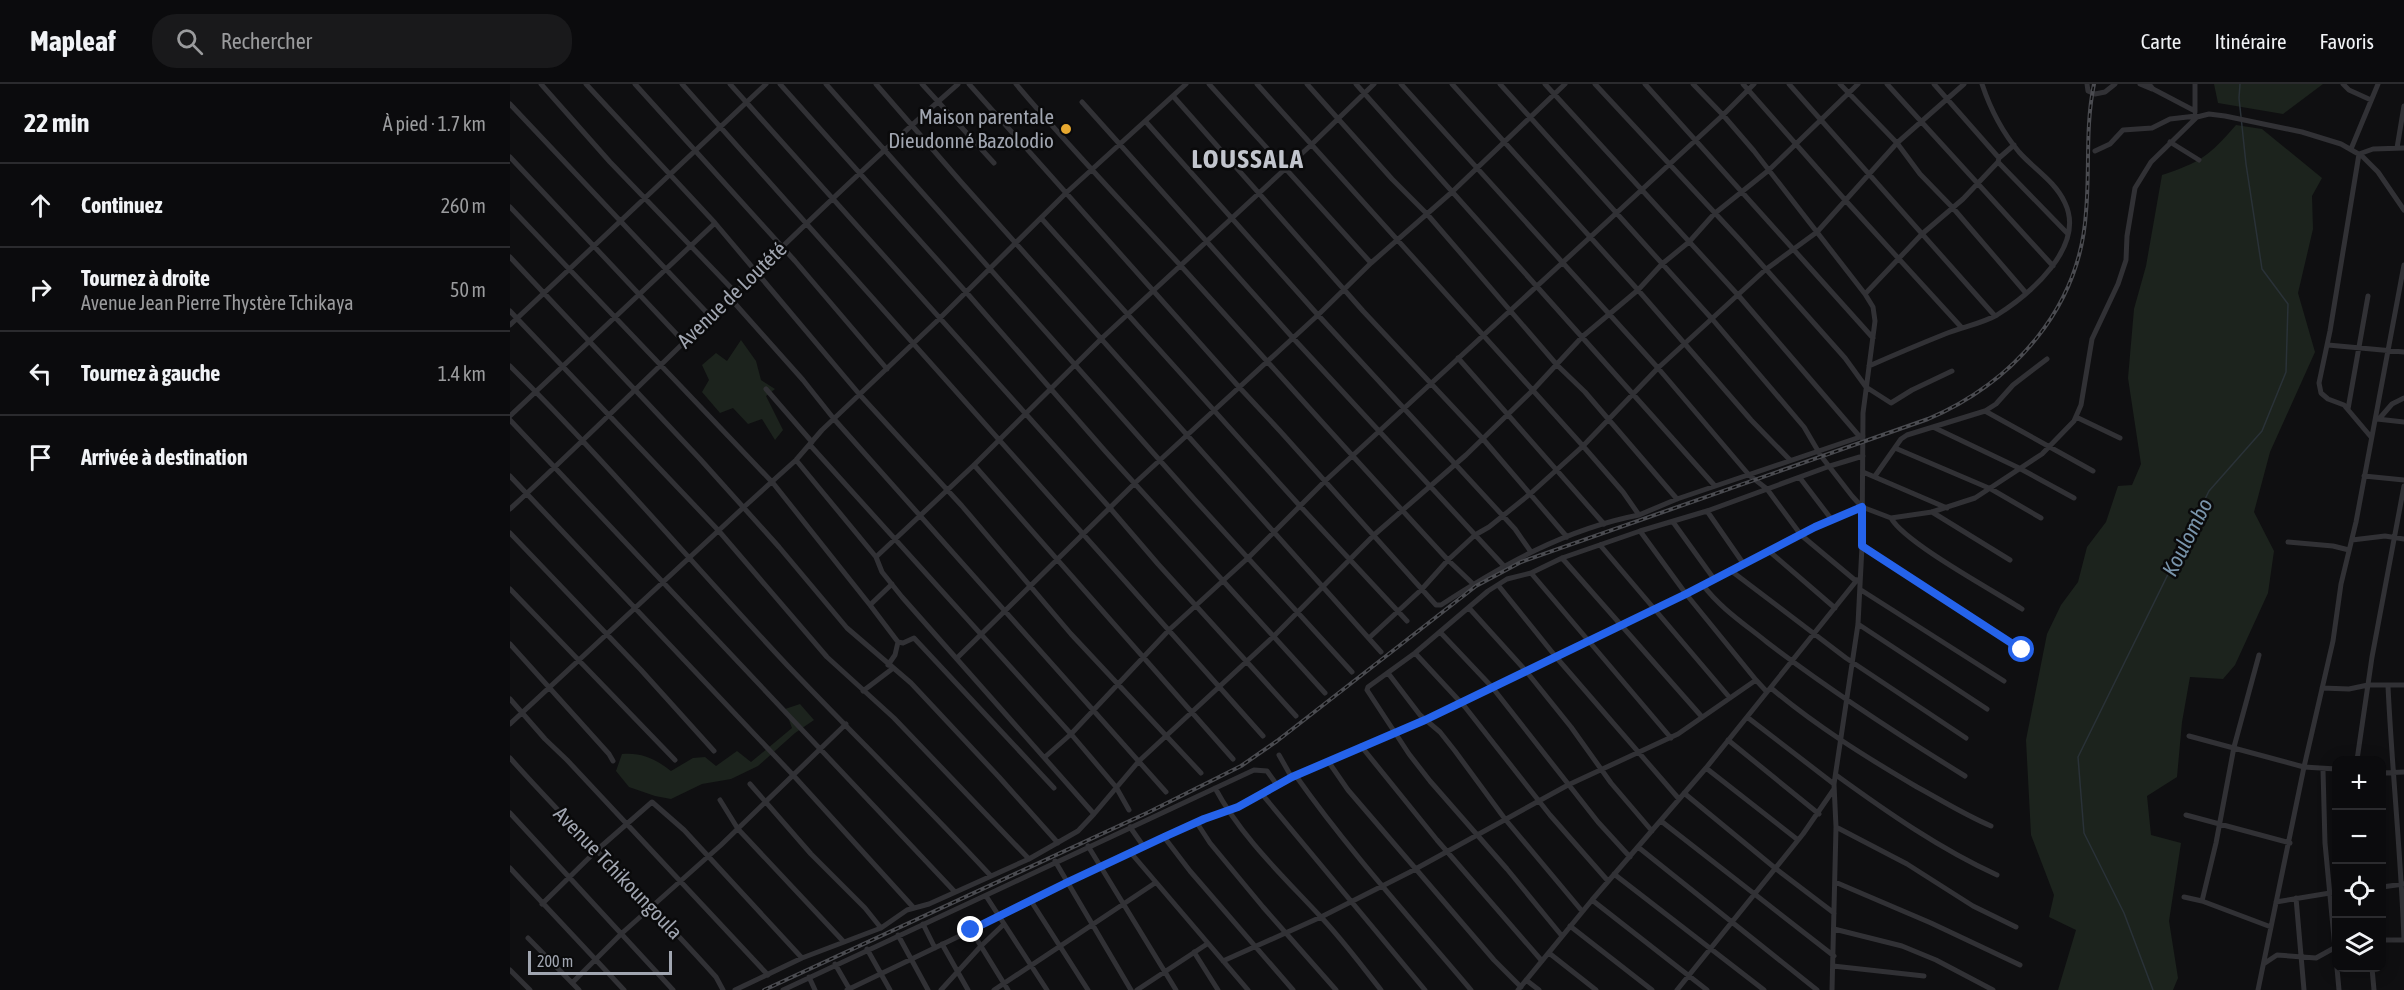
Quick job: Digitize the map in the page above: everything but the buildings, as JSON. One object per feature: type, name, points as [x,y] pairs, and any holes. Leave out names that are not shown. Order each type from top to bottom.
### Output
[{"type":"street","points":[[541,84],[644,198],[736,293]]},
{"type":"street","points":[[586,84],[715,223],[860,395],[962,506],[1119,685],[1201,773]]},
{"type":"street","points":[[635,84],[782,247],[887,369]]},
{"type":"street","points":[[682,84],[1220,685],[1263,736]]},
{"type":"street","points":[[730,84],[1296,716]]},
{"type":"street","points":[[510,325],[766,84]]},
{"type":"street","points":[[780,84],[1325,693]]},
{"type":"street","points":[[826,84],[1352,672]]},
{"type":"street","points":[[876,84],[1380,652]]},
{"type":"street","points":[[922,84],[994,162]]},
{"type":"street","name":"Avenue de Loutété","points":[[510,509],[636,390],[806,223],[958,84]]},
{"type":"street","points":[[969,84],[1239,387],[1439,606],[1503,565],[1567,537],[1639,515],[1677,499],[1862,436]]},
{"type":"street","points":[[1016,84],[1267,363],[1448,560],[1472,583]]},
{"type":"street","points":[[510,724],[718,530],[773,483],[834,419],[1066,193],[1186,84]]},
{"type":"street","points":[[1209,84],[1371,263]]},
{"type":"street","points":[[1257,84],[1583,446],[1623,492],[1639,515]]},
{"type":"street","points":[[1307,84],[1392,179],[1427,214],[1557,365],[1609,418],[1677,499]]},
{"type":"street","points":[[1356,84],[1633,395],[1674,437],[1715,486]]},
{"type":"street","points":[[876,557],[974,465],[1101,339],[1154,292],[1374,84]]},
{"type":"street","points":[[1401,84],[1658,369],[1749,475],[1767,489],[1801,535],[1856,581]]},
{"type":"street","points":[[1452,84],[1790,460]]},
{"type":"street","points":[[1500,84],[1713,320],[1804,427],[1818,452],[1862,507],[1891,518],[1932,512],[1975,498],[2042,454],[2076,417],[2081,405],[2092,339],[2118,284],[2126,260],[2127,236],[2135,188],[2145,170],[2196,114],[2194,84]]},
{"type":"street","points":[[1545,84],[1738,295],[1862,436]]},
{"type":"street","points":[[957,658],[1135,483],[1267,363],[1371,263],[1452,192],[1565,84]]},
{"type":"street","points":[[1595,84],[1740,240],[1845,358],[1866,387],[1891,403],[1902,395],[1952,371]]},
{"type":"street","points":[[1645,84],[1873,338]]},
{"type":"street","points":[[1693,84],[1723,115],[1769,170],[1865,294],[1874,313],[1862,436],[1861,590],[1834,786],[1836,882],[1832,990]]},
{"type":"street","points":[[1743,84],[1962,328]]},
{"type":"street","points":[[1045,757],[1094,711],[1169,630],[1249,557],[1325,481],[1754,84]]},
{"type":"street","points":[[1789,84],[1995,316]]},
{"type":"street","points":[[1840,84],[1897,142],[1920,174],[1953,208],[2026,293]]},
{"type":"street","points":[[735,990],[802,958],[881,928],[913,908],[929,904],[1029,859],[1077,831],[1139,760],[1274,636],[1297,610],[1374,535],[1483,439],[1582,337],[1638,290],[1662,264],[1689,242],[1714,214],[1769,170],[1858,84]]},
{"type":"street","points":[[1887,84],[2053,266]]},
{"type":"street","points":[[1934,84],[1998,160],[2067,233]]},
{"type":"street","points":[[1369,638],[1422,589],[1448,560],[1530,494],[1583,446],[1658,369],[1765,270],[1817,232],[1897,142],[1964,84]]},
{"type":"street","points":[[1869,366],[1995,316],[2026,293],[2053,266],[2061,253],[2067,233],[2068,212],[2063,199],[2056,188],[2014,145],[1988,101],[1982,84]]},
{"type":"street","points":[[2087,84],[2088,91],[2095,94],[2105,92],[2115,84]]},
{"type":"street","points":[[2139,84],[2153,89],[2196,114]]},
{"type":"street","points":[[2149,84],[2153,89]]},
{"type":"street","points":[[2343,84],[2349,90],[2371,100]]},
{"type":"street","points":[[2351,149],[2378,84]]},
{"type":"street","points":[[1173,96],[1344,289],[1483,439],[1567,537]]},
{"type":"street","points":[[1082,102],[1293,338],[1503,565]]},
{"type":"street","points":[[510,104],[711,317]]},
{"type":"street","points":[[2397,148],[2404,106]]},
{"type":"street","points":[[2095,151],[2110,144],[2122,130],[2152,128],[2170,118],[2196,114],[2225,116],[2312,135],[2351,149],[2360,154],[2378,172],[2404,210]]},
{"type":"street","points":[[1146,122],[1318,315],[1515,529],[1531,552]]},
{"type":"street","points":[[2170,142],[2199,160]]},
{"type":"street","points":[[1865,294],[1922,234],[1978,185],[1998,160],[2014,145]]},
{"type":"street","points":[[2360,154],[2373,149],[2404,148]]},
{"type":"street","points":[[2360,154],[2328,345],[2319,383],[2321,393],[2348,409],[2371,437]]},
{"type":"street","points":[[510,157],[684,342]]},
{"type":"street","points":[[510,207],[773,483],[898,642],[903,643],[914,638],[1054,788]]},
{"type":"street","points":[[1041,218],[1300,506],[1407,621]]},
{"type":"street","points":[[715,223],[510,418],[554,468],[955,892]]},
{"type":"street","points":[[510,258],[744,507],[831,610],[890,667],[911,683],[1058,843]]},
{"type":"street","points":[[2258,990],[2304,767],[2333,641],[2371,437],[2377,419],[2387,351],[2404,265]]},
{"type":"street","points":[[2348,409],[2368,296]]},
{"type":"street","points":[[730,298],[803,380],[834,419],[1166,792]]},
{"type":"street","points":[[510,311],[718,530],[798,625],[863,691],[894,718],[1029,859]]},
{"type":"street","points":[[2328,345],[2404,352]]},
{"type":"street","points":[[1458,358],[1604,524]]},
{"type":"street","points":[[1875,476],[1894,448],[1907,435],[1984,411],[1996,404],[2013,385],[2047,359]]},
{"type":"street","points":[[510,366],[788,665],[990,876]]},
{"type":"street","points":[[766,389],[895,540],[1071,734],[1116,787],[1129,810]]},
{"type":"street","points":[[2377,419],[2396,401],[2404,398]]},
{"type":"street","points":[[1984,411],[2093,471]]},
{"type":"street","points":[[2076,417],[2120,438]]},
{"type":"street","points":[[2377,419],[2404,422]]},
{"type":"street","points":[[1933,427],[2019,468],[2074,498]]},
{"type":"street","points":[[1894,448],[1991,489],[2041,519]]},
{"type":"street","points":[[1562,936],[1409,754],[1367,690],[1369,686],[1415,653],[1507,579],[1531,573],[1562,558],[1640,531],[1707,512],[1863,456]]},
{"type":"street","points":[[796,460],[876,557],[882,572],[892,584],[1094,814]]},
{"type":"street","points":[[974,465],[1233,759]]},
{"type":"street","points":[[1863,472],[1947,508]]},
{"type":"street","points":[[510,476],[793,775],[913,908]]},
{"type":"street","points":[[2364,476],[2404,480]]},
{"type":"street","points":[[1800,478],[1832,520]]},
{"type":"street","points":[[2358,756],[2404,486]]},
{"type":"street","points":[[836,964],[849,990],[1164,837],[1227,811],[1361,746],[1425,720],[1862,507]]},
{"type":"street","points":[[1707,512],[1743,563]]},
{"type":"street","points":[[1932,512],[2010,560]]},
{"type":"street","points":[[1891,518],[1898,528],[1937,556],[2022,609]]},
{"type":"street","points":[[1673,522],[1714,579]]},
{"type":"street","points":[[1640,531],[1686,594],[1756,680],[1841,740],[1947,804],[1991,826]]},
{"type":"street","points":[[510,533],[607,634],[714,751]]},
{"type":"street","points":[[2352,540],[2394,536],[2404,539]]},
{"type":"street","points":[[2288,542],[2333,546],[2349,550]]},
{"type":"street","points":[[1600,545],[1730,698]]},
{"type":"street","points":[[1862,546],[2022,650]]},
{"type":"street","points":[[1769,551],[1836,608]]},
{"type":"street","points":[[1562,558],[1702,717]]},
{"type":"street","points":[[1730,570],[1852,663],[1966,738]]},
{"type":"street","points":[[1531,573],[1671,738]]},
{"type":"street","points":[[1329,761],[1348,790],[1520,988],[1582,911],[1706,768],[1861,575]]},
{"type":"street","points":[[870,604],[892,584]]},
{"type":"street","points":[[1498,585],[1556,657],[1679,800]]},
{"type":"street","points":[[1703,585],[1725,608],[1792,661],[1846,700],[1965,776]]},
{"type":"street","points":[[510,589],[675,760]]},
{"type":"street","points":[[1861,590],[2004,681]]},
{"type":"street","points":[[1469,608],[1526,671],[1571,727],[1601,770],[1652,831]]},
{"type":"street","points":[[1858,624],[1988,709]]},
{"type":"street","points":[[1440,632],[1492,687],[1598,822],[1630,856]]},
{"type":"street","points":[[863,691],[890,667],[898,642]]},
{"type":"street","points":[[510,644],[613,761]]},
{"type":"street","points":[[1415,653],[1460,702],[1539,801],[1608,881]]},
{"type":"street","points":[[2202,901],[2220,825],[2234,747],[2259,655]]},
{"type":"street","points":[[1388,673],[1425,720],[1440,732],[1505,819],[1582,911]]},
{"type":"street","points":[[1223,961],[1321,917],[1415,869],[1568,785],[1671,738],[1756,680]]},
{"type":"street","points":[[2322,688],[2349,689],[2368,685],[2404,684]]},
{"type":"street","points":[[2386,940],[2404,940],[2404,884],[2392,773],[2388,686]]},
{"type":"street","points":[[510,699],[768,975]]},
{"type":"street","points":[[1747,717],[1834,786]]},
{"type":"street","points":[[572,983],[621,934],[738,829],[846,724]]},
{"type":"street","points":[[2189,736],[2304,767],[2332,769]]},
{"type":"street","points":[[1728,740],[1819,813]]},
{"type":"street","points":[[1361,746],[1446,851],[1542,961]]},
{"type":"street","points":[[1279,755],[1381,886],[1471,990]]},
{"type":"street","name":"Avenue Tchikoungoula","points":[[510,758],[652,906],[716,976],[723,990]]},
{"type":"street","points":[[1706,768],[1798,840]]},
{"type":"street","points":[[783,990],[867,949],[986,896],[1055,861],[1259,769],[1268,771],[1277,785]]},
{"type":"street","points":[[2323,770],[2325,843],[2332,886]]},
{"type":"street","points":[[2386,773],[2404,772]]},
{"type":"street","points":[[1836,775],[1920,832],[1974,864],[1998,875]]},
{"type":"street","points":[[750,784],[811,854],[865,908],[881,928]]},
{"type":"street","points":[[1677,990],[1819,813],[1834,786]]},
{"type":"street","points":[[1215,788],[1227,811],[1246,837],[1321,917],[1381,990]]},
{"type":"street","points":[[1261,793],[1425,990]]},
{"type":"street","points":[[1684,794],[1834,913]]},
{"type":"street","points":[[720,800],[738,829],[843,941]]},
{"type":"street","points":[[542,904],[649,802],[655,802],[802,958]]},
{"type":"street","points":[[510,813],[673,990]]},
{"type":"street","points":[[2186,815],[2290,843]]},
{"type":"street","points":[[1197,822],[1210,843],[1285,934],[1336,990]]},
{"type":"street","points":[[1661,822],[1834,956]]},
{"type":"street","points":[[1130,827],[1144,847]]},
{"type":"street","points":[[1836,827],[1906,864],[1973,906],[2016,927]]},
{"type":"street","points":[[1164,837],[1190,871],[1293,990]]},
{"type":"street","points":[[1088,846],[1176,990]]},
{"type":"street","points":[[1638,847],[1817,990]]},
{"type":"street","points":[[1131,853],[1155,884],[1248,990]]},
{"type":"street","points":[[1055,861],[1131,990]]},
{"type":"street","points":[[510,868],[624,990]]},
{"type":"street","points":[[1614,874],[1764,990]]},
{"type":"street","points":[[1836,882],[2020,965]]},
{"type":"street","points":[[994,990],[1155,884]]},
{"type":"street","points":[[2386,886],[2404,884]]},
{"type":"street","points":[[2276,902],[2332,892]]},
{"type":"street","points":[[986,896],[1047,990]]},
{"type":"street","points":[[2184,897],[2202,901],[2271,927]]},
{"type":"street","points":[[2296,898],[2304,990]]},
{"type":"street","points":[[1592,900],[1707,990]]},
{"type":"street","points":[[1031,901],[1088,990]]},
{"type":"street","points":[[923,924],[935,948]]},
{"type":"street","points":[[941,990],[1004,924]]},
{"type":"street","points":[[1570,926],[1652,990]]},
{"type":"street","points":[[1834,929],[1902,946],[1936,960],[1993,990]]},
{"type":"street","points":[[971,930],[1008,990]]},
{"type":"street","points":[[898,935],[928,990]]},
{"type":"street","points":[[528,938],[579,990]]},
{"type":"street","points":[[942,944],[968,990]]},
{"type":"street","points":[[1137,990],[1208,944]]},
{"type":"street","points":[[867,949],[890,990]]},
{"type":"street","points":[[2264,964],[2277,955],[2316,958],[2332,950]]},
{"type":"street","points":[[1194,952],[1218,990]]},
{"type":"street","points":[[1548,953],[1596,990]]},
{"type":"street","points":[[1833,966],[1924,976]]},
{"type":"street","points":[[510,970],[530,990]]},
{"type":"street","points":[[2337,972],[2339,990]]},
{"type":"street","points":[[2372,972],[2374,990]]},
{"type":"street","points":[[810,977],[815,990]]},
{"type":"street","points":[[1526,980],[1539,990]]},
{"type":"shaded area","points":[[2214,84],[2323,84],[2283,114],[2218,103]]},
{"type":"shaded area","points":[[2236,125],[2262,129],[2322,178],[2312,196],[2313,229],[2298,293],[2315,352],[2270,452],[2254,512],[2274,551],[2268,593],[2235,665],[2223,679],[2190,677],[2182,722],[2177,777],[2147,796],[2151,835],[2181,843],[2169,921],[2178,978],[2173,990],[2058,990],[2076,930],[2049,917],[2054,895],[2031,835],[2026,740],[2047,634],[2061,605],[2078,582],[2087,547],[2106,522],[2118,486],[2132,485],[2141,464],[2128,378],[2134,309],[2146,266],[2162,175],[2204,157]]},
{"type":"shaded area","points":[[741,340],[756,361],[761,380],[775,389],[766,396],[783,430],[775,440],[762,419],[748,424],[733,408],[720,413],[702,392],[709,380],[702,365],[716,353],[727,361]]},
{"type":"shaded area","points":[[800,704],[814,720],[795,733],[758,766],[731,779],[702,784],[671,799],[629,787],[616,771],[622,754],[648,757],[671,771],[693,758],[705,757],[716,766],[737,751],[751,762],[792,728],[785,709]]},
{"type":"waterway","name":"Koulombo","points":[[2153,990],[2124,913],[2084,833],[2078,757],[2209,491],[2262,431],[2286,372],[2288,304],[2262,269],[2246,164],[2239,98],[2240,84]]},
{"type":"railway","points":[[764,990],[1149,812],[1241,766],[1277,741],[1476,586],[1521,562],[1928,419],[1988,385],[2014,363],[2037,338],[2056,310],[2071,280],[2081,247],[2086,212],[2089,132],[2094,84]]},
{"type":"place","name":"Maison parentale Dieudonné Bazolodio","points":[[1066,129]]},
{"type":"district","name":"LOUSSALA","points":[[1248,159]]},
{"type":"route","points":[[971,930],[1164,837],[1238,807],[1292,777],[1425,720],[1686,594],[1815,527],[1862,507],[1862,546],[2022,650]]}]
